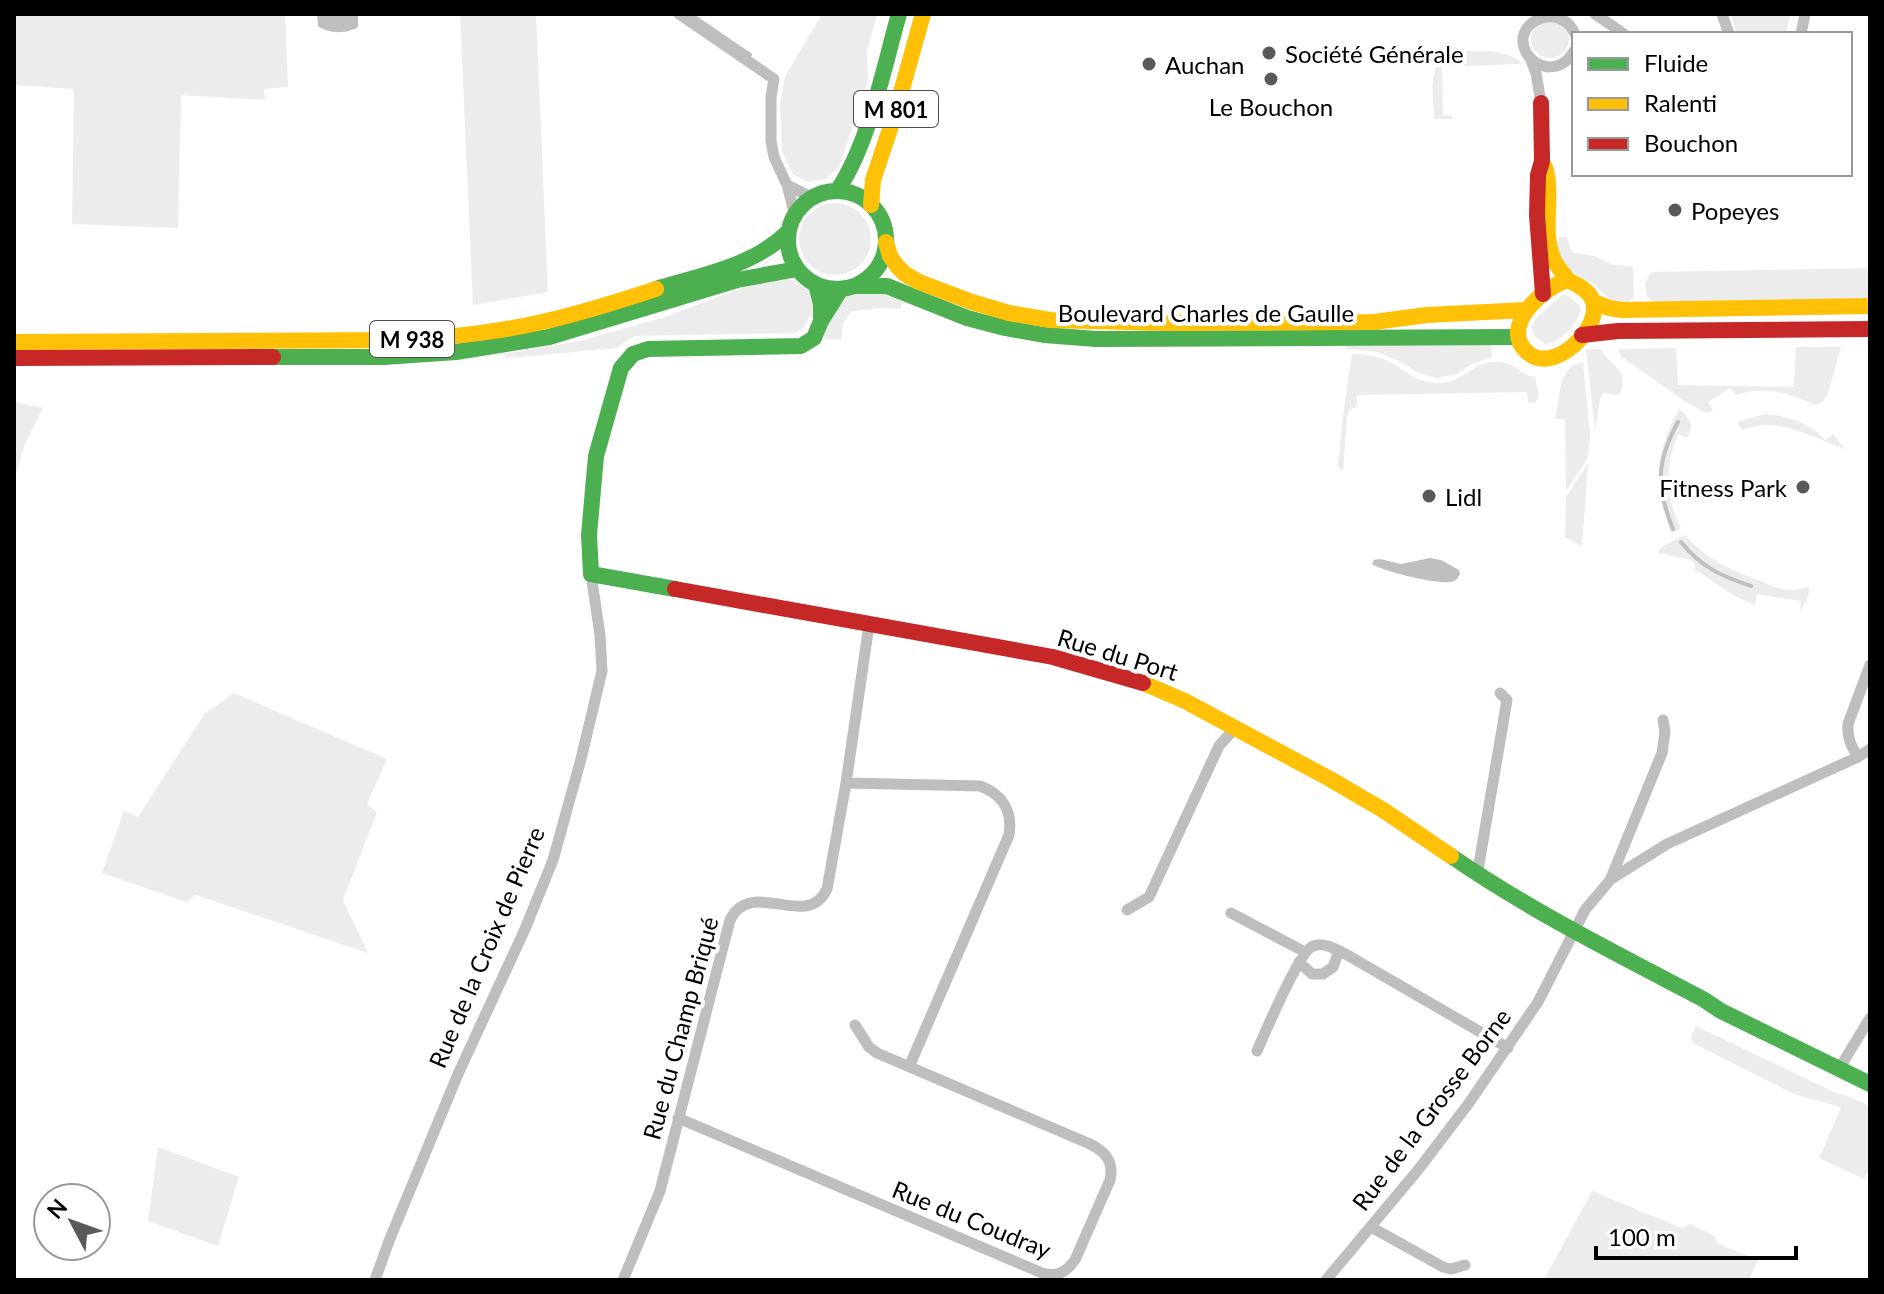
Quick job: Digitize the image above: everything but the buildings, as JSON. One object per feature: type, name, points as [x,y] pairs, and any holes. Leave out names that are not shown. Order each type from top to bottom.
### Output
[{"type":"main road","name":"M 801","points":[[837,191],[850,172],[871,113],[899,14]]},
{"type":"main road","name":"M 801","points":[[871,205],[873,180],[923,14]]},
{"type":"main road","points":[[1541,103],[1542,161],[1538,175],[1537,215],[1543,294]]},
{"type":"main road","points":[[1542,161],[1548,174],[1549,241],[1553,259],[1568,280],[1585,289],[1594,302],[1595,315],[1582,335],[1562,354],[1546,360],[1537,359],[1520,344],[1518,322],[1543,294],[1561,281],[1568,280]]},
{"type":"main road","points":[[837,191],[861,197],[871,205],[885,228],[886,242],[877,269],[867,279],[848,287],[828,288],[816,284],[797,269],[788,244],[792,223],[803,206],[813,198],[837,191]]},
{"type":"main road","name":"M 938","points":[[14,342],[405,340],[463,336],[571,315],[728,266],[779,243],[792,223]]},
{"type":"main road","name":"Boulevard Charles de Gaulle","points":[[886,242],[897,266],[919,282],[1009,313],[1050,320],[1374,322],[1427,315],[1526,310]]},
{"type":"main road","name":"M 938","points":[[14,358],[384,357],[456,352],[549,337],[737,280],[797,269]]},
{"type":"main road","points":[[816,284],[821,321]]},
{"type":"main road","name":"Boulevard Charles de Gaulle","points":[[848,287],[887,286],[967,318],[1005,328],[1069,337],[1517,337]]},
{"type":"main road","name":"Rue de la Croix de Pierre","points":[[591,574],[589,535],[596,456],[621,368],[627,357],[639,350],[661,348],[801,346],[814,338],[821,321],[848,287]]},
{"type":"main road","points":[[1594,302],[1622,310],[1870,306]]},
{"type":"main road","points":[[1582,335],[1618,331],[1870,329]]},
{"type":"main road","name":"Rue du Port","points":[[591,574],[1053,657],[1162,690],[1330,779],[1383,810],[1477,876],[1573,930],[1703,999],[1726,1003],[1841,1064]]},
{"type":"main road","points":[[1841,1064],[1870,1073]]},
{"type":"main road","points":[[1841,1064],[1870,1084]]},
{"type":"street","points":[[679,14],[774,79],[771,141],[774,157],[787,185],[792,223]]},
{"type":"street","points":[[1541,103],[1536,73],[1523,44],[1527,28],[1534,17],[1548,14],[1567,19],[1584,32]]},
{"type":"street","points":[[1595,14],[1621,32]]},
{"type":"street","points":[[1529,57],[1542,66],[1551,67],[1569,58]]},
{"type":"street","points":[[1541,103],[1547,82],[1569,58]]},
{"type":"street","points":[[787,185],[813,198]]},
{"type":"street","name":"Rue de la Croix de Pierre","points":[[375,1280],[458,1074],[525,929],[553,860],[602,671],[591,574]]},
{"type":"street","name":"Rue du Champ Briqué","points":[[623,1280],[660,1191],[730,920],[739,906],[751,902],[811,905],[822,899],[830,879],[869,625]]},
{"type":"street","points":[[1858,757],[1850,744],[1848,724],[1870,665]]},
{"type":"street","points":[[1477,876],[1507,700],[1500,693]]},
{"type":"street","points":[[1611,879],[1662,753],[1663,720]]},
{"type":"street","points":[[1127,910],[1149,897],[1219,746],[1234,729]]},
{"type":"street","name":"Rue de la Grosse Borne","points":[[1326,1280],[1418,1170],[1469,1103],[1538,1002],[1573,930],[1596,895],[1611,879],[1667,844],[1870,749]]},
{"type":"street","points":[[846,783],[980,786],[1000,798],[1011,819],[1009,835],[909,1067]]},
{"type":"street","points":[[1231,913],[1302,957],[1312,974],[1323,974],[1333,967],[1339,951]]},
{"type":"street","points":[[1257,1051],[1302,957],[1319,945],[1339,951],[1508,1048]]},
{"type":"street","points":[[1841,1064],[1870,1018]]},
{"type":"street","name":"Rue du Coudray","points":[[678,1118],[1042,1273],[1055,1276],[1064,1272],[1075,1260],[1110,1180],[1111,1166],[1105,1153],[877,1053],[869,1047],[855,1025]]},
{"type":"street","points":[[1371,1227],[1443,1267],[1451,1269],[1465,1265]]},
{"type":"shaded area","points":[[14,14],[285,14],[288,87],[264,89],[265,100],[181,95],[178,228],[72,224],[74,89],[14,85]]},
{"type":"shaded area","points":[[317,14],[358,14],[358,27],[344,32],[327,31],[318,26]]},
{"type":"shaded area","points":[[460,14],[536,14],[548,292],[473,305]]},
{"type":"shaded area","points":[[822,14],[877,14],[867,51],[868,80],[839,167],[826,179],[808,182],[793,174],[782,151],[780,104],[785,76]]},
{"type":"shaded area","points":[[1730,14],[1790,14],[1786,32],[1736,32]]},
{"type":"shaded area","points":[[1550,20],[1563,26],[1569,39],[1563,52],[1550,58],[1537,52],[1531,39],[1537,26]]},
{"type":"shaded area","points":[[1468,51],[1502,53],[1521,62],[1442,67],[1443,115],[1452,116],[1452,119],[1434,119],[1433,84],[1438,66],[1454,54]]},
{"type":"shaded area","points":[[842,203],[861,213],[869,225],[869,253],[861,265],[849,273],[828,275],[809,265],[801,253],[799,232],[809,213],[821,205]]},
{"type":"shaded area","points":[[1558,237],[1567,237],[1574,253],[1633,267],[1634,297],[1627,303],[1612,301],[1568,269],[1561,262]]},
{"type":"shaded area","points":[[1870,268],[1870,299],[1655,303],[1647,297],[1645,283],[1651,272]]},
{"type":"shaded area","points":[[788,279],[805,288],[814,310],[814,317],[810,316],[803,328],[795,333],[635,336],[616,348],[520,357],[506,357],[503,354],[580,341],[665,317],[757,282]]},
{"type":"shaded area","points":[[876,291],[903,300],[900,309],[851,312],[843,323],[841,340],[824,339],[832,314],[845,297],[856,292]]},
{"type":"shaded area","points":[[1562,295],[1567,295],[1581,310],[1567,332],[1545,344],[1535,336],[1531,327],[1537,317]]},
{"type":"shaded area","points":[[1491,341],[1492,357],[1472,364],[1457,374],[1437,378],[1418,373],[1378,352],[1347,349],[1344,346]]},
{"type":"shaded area","points":[[1796,347],[1841,347],[1823,402],[1815,405],[1786,394],[1766,391],[1736,395],[1730,388],[1708,402],[1713,411],[1706,413],[1621,357],[1618,349],[1676,348],[1678,385],[1794,387]]},
{"type":"shaded area","points":[[1586,349],[1601,349],[1623,380],[1619,395],[1603,393],[1595,431]]},
{"type":"shaded area","points":[[1352,354],[1379,358],[1418,379],[1438,383],[1455,380],[1481,365],[1498,361],[1535,377],[1539,396],[1535,403],[1528,402],[1527,392],[1357,395],[1357,406],[1347,416],[1343,472],[1338,466]]},
{"type":"shaded area","points":[[1583,362],[1590,434],[1588,458],[1566,491],[1565,420],[1555,418],[1564,377],[1574,365]]},
{"type":"shaded area","points":[[14,402],[43,408],[25,444],[14,480]]},
{"type":"shaded area","points":[[1679,409],[1691,425],[1687,438],[1678,434],[1669,469],[1672,505],[1681,528],[1672,534],[1661,501],[1659,471],[1665,441]]},
{"type":"shaded area","points":[[1765,414],[1798,421],[1825,440],[1833,434],[1845,449],[1794,429],[1768,425],[1742,430],[1737,422]]},
{"type":"shaded area","points":[[1588,463],[1582,546],[1565,537],[1566,497]]},
{"type":"shaded area","points":[[1685,535],[1719,563],[1771,586],[1792,590],[1809,587],[1800,611],[1801,601],[1757,594],[1755,605],[1694,571],[1695,564],[1691,560],[1658,553],[1661,547]]},
{"type":"shaded area","points":[[1430,558],[1441,560],[1459,570],[1460,574],[1454,581],[1443,582],[1372,564],[1380,559],[1401,564]]},
{"type":"shaded area","points":[[234,693],[387,759],[367,804],[377,812],[343,900],[368,953],[196,895],[186,902],[102,873],[124,811],[138,817],[205,713]]},
{"type":"shaded area","points":[[1696,1026],[1870,1106],[1870,1167],[1864,1179],[1819,1158],[1841,1107],[1794,1094],[1693,1043],[1691,1037]]},
{"type":"shaded area","points":[[158,1147],[239,1177],[218,1246],[148,1221]]},
{"type":"shaded area","points":[[1592,1191],[1684,1229],[1691,1224],[1714,1236],[1719,1244],[1758,1260],[1749,1280],[1544,1280]]},
{"type":"waterway","points":[[690,14],[750,55]]},
{"type":"waterway","points":[[1673,529],[1661,487],[1661,475],[1662,462],[1678,422]]},
{"type":"waterway","points":[[1681,542],[1712,570],[1751,586]]},
{"type":"traffic: fast","points":[[837,191],[866,129],[899,14]]},
{"type":"traffic: fast","points":[[837,191],[856,195],[871,206],[882,221],[886,240],[882,259],[871,274],[856,285],[837,289],[818,285],[803,274],[792,259],[788,240],[792,221],[803,206],[818,195],[837,191]]},
{"type":"traffic: fast","points":[[656,289],[744,261],[789,231]]},
{"type":"traffic: fast","points":[[273,357],[384,357],[456,352],[549,337],[737,280],[797,269]]},
{"type":"traffic: fast","points":[[816,284],[821,320]]},
{"type":"traffic: fast","points":[[855,286],[887,286],[967,318],[1044,335],[1096,339],[1517,337]]},
{"type":"traffic: fast","points":[[675,589],[591,574],[589,535],[596,456],[621,368],[633,354],[648,349],[801,346],[814,338],[841,289]]},
{"type":"traffic: fast","points":[[1451,856],[1543,914],[1721,1011],[1870,1084]]},
{"type":"traffic: slow","points":[[871,205],[873,180],[923,14]]},
{"type":"traffic: slow","points":[[1545,167],[1550,247],[1554,261],[1568,280]]},
{"type":"traffic: slow","points":[[886,242],[897,266],[919,282],[1009,313],[1050,320],[1374,322],[1427,315],[1526,310]]},
{"type":"traffic: slow","points":[[1568,280],[1585,290],[1592,299],[1594,310],[1591,322],[1584,334],[1563,353],[1538,358],[1527,352],[1520,342],[1518,331],[1521,320],[1537,299],[1568,280]]},
{"type":"traffic: slow","points":[[14,342],[435,338],[540,322],[656,289]]},
{"type":"traffic: slow","points":[[1594,302],[1622,310],[1870,306]]},
{"type":"traffic: slow","points":[[1143,683],[1185,701],[1330,779],[1451,856]]},
{"type":"traffic: jam","points":[[1541,103],[1542,161],[1538,175],[1537,215],[1543,294]]},
{"type":"traffic: jam","points":[[1582,335],[1618,331],[1870,329]]},
{"type":"traffic: jam","points":[[14,358],[273,357]]},
{"type":"traffic: jam","points":[[675,589],[1053,657],[1143,683]]},
{"type":"place","name":"Société Générale","points":[[1269,53]]},
{"type":"place","name":"Auchan","points":[[1149,64]]},
{"type":"place","name":"Le Bouchon","points":[[1271,79]]},
{"type":"place","name":"Popeyes","points":[[1675,210]]},
{"type":"place","name":"Fitness Park","points":[[1803,487]]},
{"type":"place","name":"Lidl","points":[[1429,496]]}]
